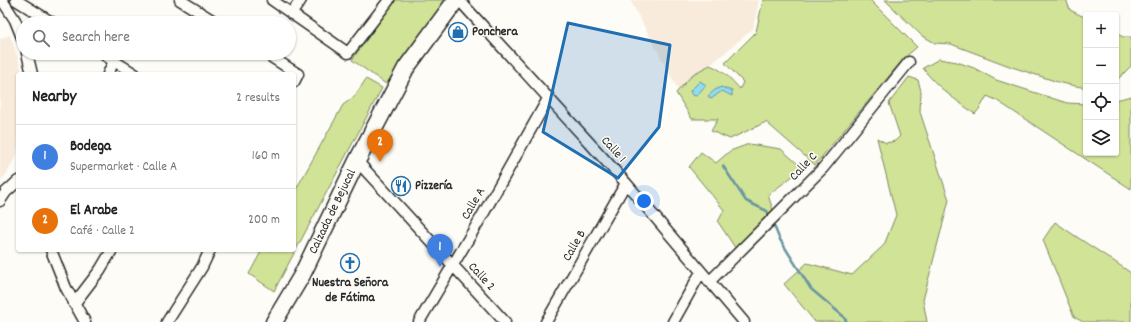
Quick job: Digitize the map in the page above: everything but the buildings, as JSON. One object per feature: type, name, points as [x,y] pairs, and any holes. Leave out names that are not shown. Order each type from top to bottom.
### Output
[{"type":"main road","name":"Calzada de Bejucal","points":[[274,322],[302,275],[357,161],[406,68],[456,0]]},
{"type":"street","points":[[2,0],[16,24]]},
{"type":"street","points":[[16,0],[42,16]]},
{"type":"street","points":[[180,0],[206,16]]},
{"type":"street","points":[[272,0],[294,16]]},
{"type":"street","points":[[291,14],[301,0]]},
{"type":"street","points":[[296,18],[346,53],[349,53],[389,0]]},
{"type":"street","name":"Calle 1","points":[[459,0],[626,183],[744,322]]},
{"type":"street","points":[[29,60],[32,72]]},
{"type":"street","points":[[274,60],[289,72]]},
{"type":"street","points":[[109,72],[114,61],[132,72]]},
{"type":"street","name":"Calle C","points":[[709,282],[823,168],[850,132],[909,62]]},
{"type":"street","name":"Calle A","points":[[419,322],[452,264],[482,216],[549,97]]},
{"type":"street","name":"Calle 2","points":[[357,161],[505,322]]},
{"type":"street","points":[[0,201],[6,192],[16,183]]},
{"type":"street","name":"Calle B","points":[[546,322],[626,183]]},
{"type":"street","points":[[52,252],[57,268],[74,304],[85,322]]},
{"type":"street","points":[[74,304],[100,270],[111,252]]},
{"type":"street","points":[[167,322],[195,278],[209,252]]},
{"type":"street","points":[[674,322],[701,272]]},
{"type":"highlighted area","points":[[568,23],[670,45],[659,127],[618,178],[543,132]]},
{"type":"shaded area","points":[[630,0],[759,0],[753,29],[679,91]]},
{"type":"shaded area","points":[[10,35],[16,52],[16,60],[19,60],[22,72],[16,72],[16,156],[6,175],[0,181],[0,39]]},
{"type":"green space","points":[[395,0],[445,0],[386,84],[352,60]]},
{"type":"green space","points":[[763,0],[870,0],[917,47],[904,58],[815,165],[766,122],[730,139],[711,131],[718,119],[692,119],[676,93],[693,74],[710,65],[723,72],[740,89],[743,82],[725,63],[756,32]]},
{"type":"green space","points":[[885,0],[1067,0],[1070,10],[1083,16],[1083,87],[1061,83],[1012,67],[951,44],[935,43],[921,35]]},
{"type":"green space","points":[[1119,35],[1123,37],[1131,37],[1131,66],[1119,78]]},
{"type":"green space","points":[[939,59],[957,62],[974,68],[996,80],[1067,103],[1083,104],[1083,156],[1119,156],[1119,99],[1131,96],[1131,189],[996,100],[987,96],[975,114],[940,87],[923,68]]},
{"type":"green space","points":[[909,77],[918,80],[921,91],[920,112],[949,200],[923,300],[927,322],[815,322],[784,284],[807,263],[852,275],[884,245],[896,215],[877,138],[886,143],[895,141],[900,136],[889,103]]},
{"type":"green space","points":[[366,79],[382,88],[296,250],[296,189],[343,105],[354,97]]},
{"type":"green space","points":[[749,144],[781,149],[800,166],[798,172],[768,195],[773,210],[736,249],[718,222],[724,210],[689,167],[701,152],[716,163],[730,151]]},
{"type":"green space","points":[[1055,222],[1131,273],[1131,322],[1083,322],[1074,317],[1043,240]]},
{"type":"green space","points":[[261,252],[295,252],[274,291],[249,274]]},
{"type":"water","points":[[700,81],[706,85],[696,96],[692,95],[690,91]]},
{"type":"water","points":[[721,87],[732,91],[732,96],[722,91],[711,99],[708,96],[715,90]]},
{"type":"waterway","points":[[723,166],[746,201],[767,211],[770,217]]},
{"type":"waterway","points":[[773,223],[779,238],[811,289],[843,316],[847,322]]},
{"type":"place","name":"Ponchera","points":[[458,32]]},
{"type":"place","name":"El Arabe","points":[[380,162]]},
{"type":"place","name":"Pizzería","points":[[401,186]]},
{"type":"place","name":"Nuestra Señora de Fátima","points":[[350,263]]},
{"type":"place","name":"Bodega","points":[[440,267]]}]
